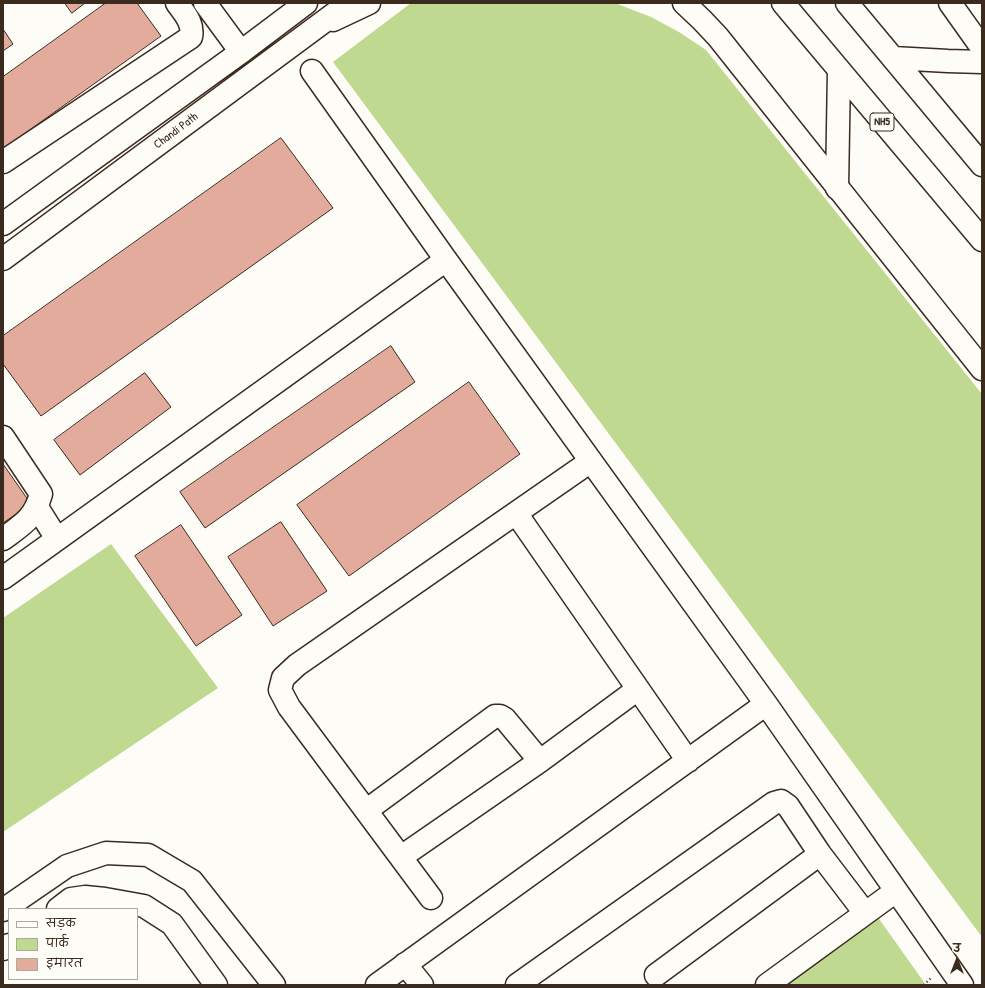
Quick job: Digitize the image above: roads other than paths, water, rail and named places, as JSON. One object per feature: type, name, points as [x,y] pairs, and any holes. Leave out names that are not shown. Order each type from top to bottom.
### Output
[{"type":"main road","points":[[3,162],[191,37],[192,30],[188,19],[177,3]]},
{"type":"main road","points":[[205,3],[241,52]]},
{"type":"main road","points":[[3,224],[241,52],[306,3]]},
{"type":"main road","name":"Chandi Path","points":[[3,259],[349,3]]},
{"type":"main road","points":[[300,39],[337,18],[370,3]]},
{"type":"main road","points":[[684,3],[718,37],[982,370]]},
{"type":"main road","name":"NH5","points":[[783,3],[982,240]]},
{"type":"main road","points":[[847,3],[982,165]]},
{"type":"main road","points":[[950,3],[982,48]]},
{"type":"main road","points":[[893,58],[982,62]]},
{"type":"main road","points":[[837,188],[839,70]]},
{"type":"main road","points":[[312,71],[446,260],[766,704],[962,985]]},
{"type":"main road","points":[[3,578],[446,260]]},
{"type":"main road","points":[[3,437],[40,494],[37,507],[27,521],[3,539]]},
{"type":"main road","points":[[432,898],[289,706],[280,690],[283,678],[297,665],[591,461]]},
{"type":"main road","points":[[37,507],[57,539]]},
{"type":"main road","points":[[516,512],[688,761]]},
{"type":"main road","points":[[402,857],[638,689]]},
{"type":"main road","points":[[377,985],[766,704]]},
{"type":"main road","points":[[366,810],[495,716],[500,716],[505,719],[540,760]]},
{"type":"main road","points":[[517,985],[774,803],[781,801],[788,806],[820,854],[865,913]]},
{"type":"main road","points":[[3,910],[67,866],[106,853],[148,855],[192,881],[274,985]]},
{"type":"main road","points":[[656,975],[820,854]]},
{"type":"main road","points":[[767,985],[896,891]]},
{"type":"main road","points":[[59,908],[70,899],[85,896],[144,906],[172,924],[216,985]]},
{"type":"main road","points":[[406,964],[422,985]]}]
